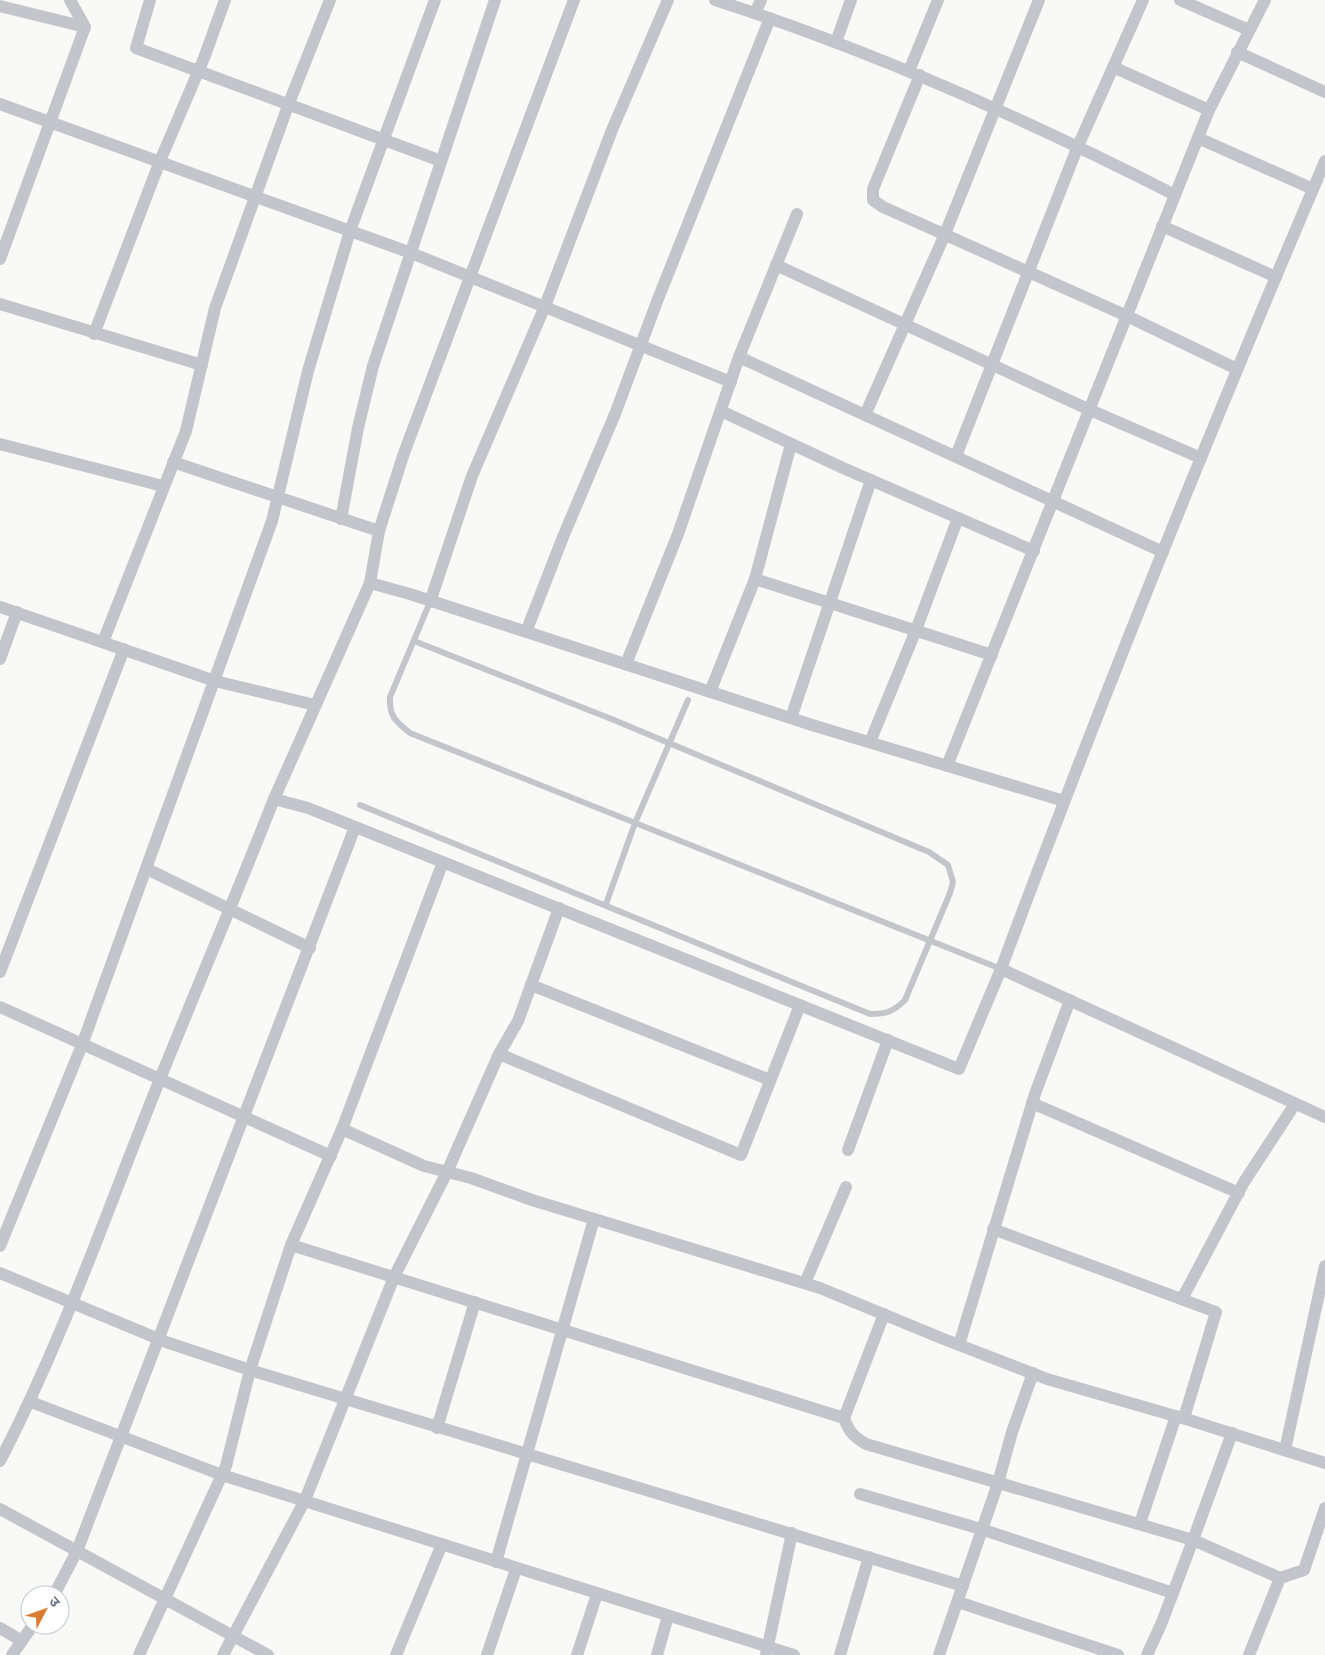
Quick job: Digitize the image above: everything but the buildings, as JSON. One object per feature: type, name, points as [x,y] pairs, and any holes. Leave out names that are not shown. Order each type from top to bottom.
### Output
[{"type":"street","points":[[0,259],[85,27],[70,0]]},
{"type":"street","points":[[150,0],[136,48],[441,161]]},
{"type":"street","points":[[94,334],[160,161],[199,70],[225,0]]},
{"type":"street","points":[[103,642],[163,486],[186,432],[215,308],[289,104],[330,0]]},
{"type":"street","points":[[0,1246],[82,1045],[272,521],[308,371],[350,231],[435,0]]},
{"type":"street","points":[[341,519],[358,428],[373,366],[495,0]]},
{"type":"street","points":[[0,1461],[31,1402],[74,1304],[160,1079],[231,910],[274,799],[370,583],[380,531],[404,453],[472,277],[511,165],[574,0]]},
{"type":"street","points":[[430,602],[472,476],[545,306],[612,130],[668,0]]},
{"type":"street","points":[[715,0],[836,42],[914,73],[1078,146],[1175,195]]},
{"type":"street","points":[[755,13],[761,0]]},
{"type":"street","points":[[836,42],[851,0]]},
{"type":"street","points":[[938,0],[873,189],[873,200],[883,207],[1127,316],[1238,369]]},
{"type":"street","points":[[865,415],[945,234],[1039,0]]},
{"type":"street","points":[[956,456],[1078,146],[1144,0]]},
{"type":"street","points":[[1180,0],[1249,30]]},
{"type":"street","points":[[947,766],[1209,110],[1265,0]]},
{"type":"street","points":[[0,6],[85,27]]},
{"type":"street","points":[[526,632],[563,537],[615,414],[770,18]]},
{"type":"street","points":[[1238,52],[1325,92]]},
{"type":"street","points":[[1113,67],[1209,110]]},
{"type":"street","points":[[0,104],[411,253],[642,344],[731,382]]},
{"type":"street","points":[[1198,138],[1313,188]]},
{"type":"street","points":[[274,799],[308,808],[959,1069],[1002,969],[1064,801],[1163,552],[1325,161]]},
{"type":"street","points":[[626,664],[678,534],[739,357],[797,214]]},
{"type":"street","points":[[1162,226],[1276,277]]},
{"type":"street","points":[[776,265],[1090,410],[1201,458]]},
{"type":"street","points":[[0,304],[94,334],[202,365]]},
{"type":"street","points":[[739,357],[1163,552]]},
{"type":"street","points":[[721,411],[871,480],[1034,551]]},
{"type":"street","points":[[0,444],[163,486]]},
{"type":"street","points":[[710,692],[755,579],[791,444]]},
{"type":"street","points":[[173,462],[380,531]]},
{"type":"street","points":[[791,718],[828,602],[871,480]]},
{"type":"street","points":[[870,742],[916,630],[958,518]]},
{"type":"street","points":[[755,579],[992,655]]},
{"type":"street","points":[[370,583],[791,718],[1064,801]]},
{"type":"street","points":[[0,606],[215,680],[315,705]]},
{"type":"street","points":[[0,659],[17,612]]},
{"type":"street","points":[[0,972],[124,649]]},
{"type":"street","points":[[59,1585],[77,1551],[355,827]]},
{"type":"street","points":[[139,1655],[222,1475],[250,1370],[291,1245],[342,1129],[444,862]]},
{"type":"street","points":[[147,869],[310,948]]},
{"type":"street","points":[[223,1655],[235,1637],[305,1500],[394,1277],[447,1172],[499,1054],[518,1021],[559,908]]},
{"type":"street","points":[[1002,969],[1325,1117]]},
{"type":"street","points":[[531,985],[770,1080]]},
{"type":"street","points":[[959,1345],[1032,1103],[1070,1000]]},
{"type":"street","points":[[499,1054],[741,1155],[800,1005]]},
{"type":"street","points":[[0,1007],[331,1156]]},
{"type":"street","points":[[848,1150],[888,1040]]},
{"type":"street","points":[[1032,1103],[1238,1193]]},
{"type":"street","points":[[1182,1299],[1238,1193],[1295,1104]]},
{"type":"street","points":[[342,1129],[424,1166],[806,1283],[1033,1373],[1325,1462]]},
{"type":"street","points":[[806,1283],[846,1187]]},
{"type":"street","points":[[496,1562],[594,1219]]},
{"type":"street","points":[[993,1229],[1216,1312],[1180,1417],[1140,1523]]},
{"type":"street","points":[[291,1245],[844,1418]]},
{"type":"street","points":[[1285,1450],[1322,1292],[1325,1266]]},
{"type":"street","points":[[0,1273],[158,1338],[250,1370],[963,1586]]},
{"type":"street","points":[[437,1428],[475,1302]]},
{"type":"street","points":[[884,1314],[844,1418],[848,1430],[854,1437],[866,1444],[1193,1540],[1280,1578],[1304,1570],[1325,1508]]},
{"type":"street","points":[[939,1655],[998,1483],[1012,1432],[1033,1373]]},
{"type":"street","points":[[31,1402],[222,1475],[668,1616],[767,1651],[794,1655]]},
{"type":"street","points":[[1146,1655],[1173,1593],[1232,1433]]},
{"type":"street","points":[[860,1494],[981,1529],[1173,1593]]},
{"type":"street","points":[[0,1509],[268,1655]]},
{"type":"street","points":[[767,1651],[792,1533]]},
{"type":"street","points":[[396,1655],[442,1544]]},
{"type":"street","points":[[840,1655],[869,1557]]},
{"type":"street","points":[[487,1655],[516,1569]]},
{"type":"street","points":[[1249,1655],[1280,1578]]},
{"type":"street","points":[[577,1655],[597,1594]]},
{"type":"street","points":[[958,1602],[1118,1655]]},
{"type":"street","points":[[657,1655],[668,1616]]},
{"type":"street","points":[[0,1628],[22,1641]]},
{"type":"street","points":[[12,1655],[26,1635]]},
{"type":"lane","points":[[430,602],[390,697],[389,711],[397,723],[410,733],[1002,969]]},
{"type":"lane","points":[[360,805],[606,904],[870,1014],[886,1014],[895,1010],[904,1000],[953,882],[948,865],[942,858],[669,743],[414,640]]},
{"type":"lane","points":[[606,904],[635,824],[688,700]]}]
